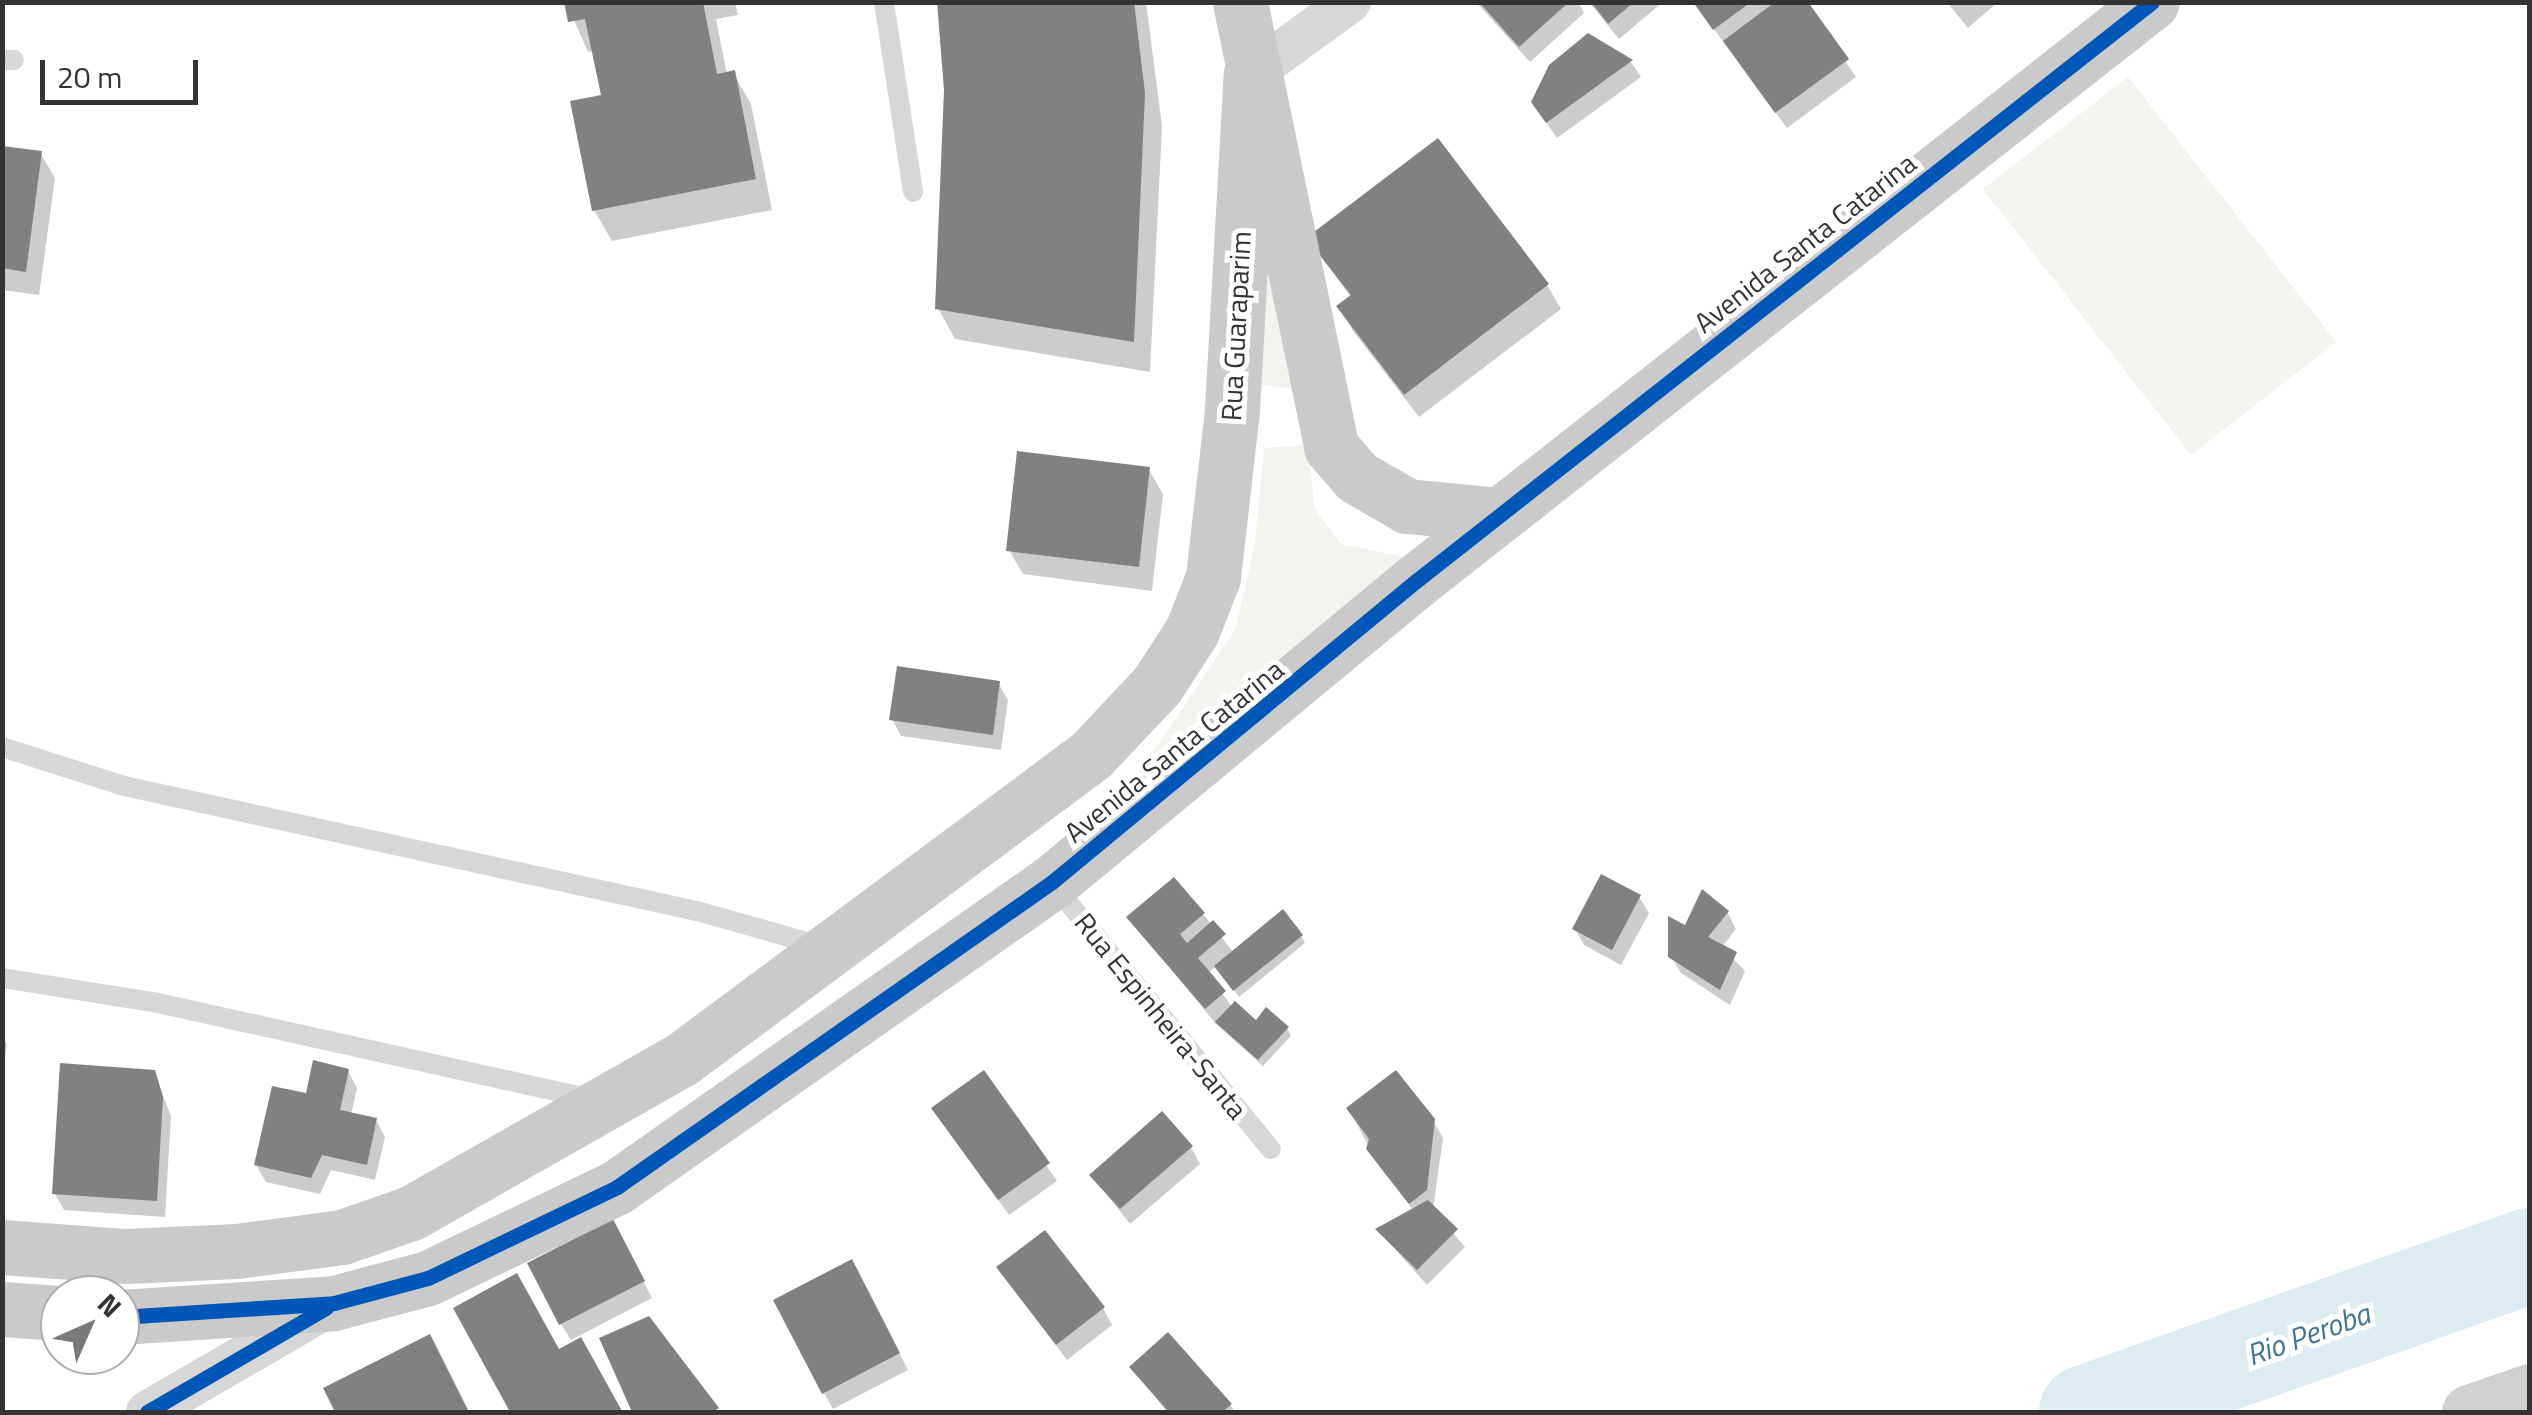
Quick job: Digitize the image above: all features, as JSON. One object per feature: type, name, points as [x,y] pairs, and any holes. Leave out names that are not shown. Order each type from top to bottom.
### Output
[{"type":"main road","name":"Rua Guaraparim","points":[[1240,2],[1318,406],[1331,448],[1357,477],[1407,506],[1500,516]]},
{"type":"main road","name":"Avenida Santa Catarina","points":[[140,1316],[334,1303],[428,1278],[617,1187],[1052,882],[1500,516],[2152,2]]},
{"type":"main road","name":"Rua Guaraparim","points":[[1214,577],[1231,426],[1251,74]]},
{"type":"main road","name":"Avenida Santa Catarina","points":[[2,1247],[126,1256],[237,1251],[342,1237],[412,1213],[613,1104],[836,950],[1091,755],[1157,684],[1192,630],[1214,577]]},
{"type":"main road","points":[[2,1309],[40,1312]]},
{"type":"street","points":[[1251,74],[1350,2]]},
{"type":"street","points":[[147,1412],[334,1303]]},
{"type":"street","points":[[2469,1412],[2530,1391]]},
{"type":"lane","points":[[884,2],[914,192]]},
{"type":"lane","points":[[2,746],[124,786],[696,911],[836,950]]},
{"type":"lane","name":"Rua Espinheira-Santa","points":[[1052,882],[1271,1149]]},
{"type":"lane","points":[[2,978],[158,1003],[613,1104]]},
{"type":"shaded area","points":[[2128,77],[2336,342],[2191,455],[1983,189]]},
{"type":"shaded area","points":[[1269,206],[1303,389],[1256,385]]},
{"type":"shaded area","points":[[1309,445],[1314,508],[1341,544],[1410,558],[1149,758],[1235,630],[1254,549],[1264,448]]},
{"type":"building","points":[[564,2],[703,2],[717,74],[735,70],[756,179],[592,211],[570,101],[601,95],[585,19],[568,22]]},
{"type":"building","points":[[937,2],[1134,2],[1145,93],[1134,342],[935,309],[944,90]]},
{"type":"building","points":[[1479,2],[1569,2],[1519,47]]},
{"type":"building","points":[[1591,2],[1634,2],[1608,24]]},
{"type":"building","points":[[1693,2],[1751,2],[1713,30]]},
{"type":"building","points":[[1775,2],[1808,2],[1849,59],[1775,113],[1723,41]]},
{"type":"building","points":[[1588,33],[1633,60],[1546,123],[1531,102],[1549,65]]},
{"type":"building","points":[[1438,138],[1549,284],[1404,395],[1336,306],[1351,295],[1306,238]]},
{"type":"building","points":[[2,146],[42,151],[26,272],[2,268]]},
{"type":"building","points":[[1017,451],[1150,467],[1139,567],[1006,551]]},
{"type":"building","points":[[897,666],[1000,681],[993,735],[889,720]]},
{"type":"building","points":[[1601,874],[1641,895],[1612,950],[1572,929]]},
{"type":"building","points":[[1174,877],[1205,913],[1180,934],[1187,943],[1213,920],[1226,934],[1198,958],[1226,991],[1205,1009],[1126,917]]},
{"type":"building","points":[[1702,889],[1729,911],[1708,937],[1737,952],[1720,990],[1668,957],[1668,916],[1685,925]]},
{"type":"building","points":[[1283,909],[1303,935],[1233,991],[1214,966]]},
{"type":"building","points":[[1235,1001],[1256,1020],[1266,1007],[1289,1027],[1258,1060],[1215,1022]]},
{"type":"building","points":[[313,1060],[349,1069],[340,1110],[377,1118],[367,1165],[322,1155],[311,1178],[254,1165],[272,1086],[306,1093]]},
{"type":"building","points":[[60,1063],[155,1070],[163,1097],[157,1201],[52,1194]]},
{"type":"building","points":[[984,1070],[1050,1163],[998,1200],[931,1108]]},
{"type":"building","points":[[1396,1070],[1435,1119],[1427,1190],[1409,1204],[1366,1149],[1369,1139],[1346,1108]]},
{"type":"building","points":[[1162,1111],[1193,1146],[1120,1209],[1089,1175]]},
{"type":"building","points":[[1428,1200],[1458,1229],[1417,1270],[1375,1229]]},
{"type":"building","points":[[613,1219],[645,1281],[559,1325],[527,1263]]},
{"type":"building","points":[[1045,1230],[1105,1307],[1056,1345],[996,1267]]},
{"type":"building","points":[[852,1259],[900,1353],[822,1394],[773,1300]]},
{"type":"building","points":[[517,1273],[559,1349],[581,1337],[622,1411],[510,1412],[453,1308]]},
{"type":"building","points":[[649,1316],[719,1408],[713,1412],[632,1412],[599,1338]]},
{"type":"building","points":[[1168,1332],[1232,1404],[1222,1412],[1169,1412],[1129,1367]]},
{"type":"building","points":[[430,1334],[469,1412],[335,1412],[323,1388]]},
{"type":"waterway","name":"Rio Peroba","points":[[2086,1412],[2530,1255]]},
{"type":"cycle path","points":[[140,1316],[334,1303],[428,1278],[617,1187],[1052,882],[1416,581],[2152,2]]},
{"type":"cycle path","points":[[147,1412],[326,1308]]}]
